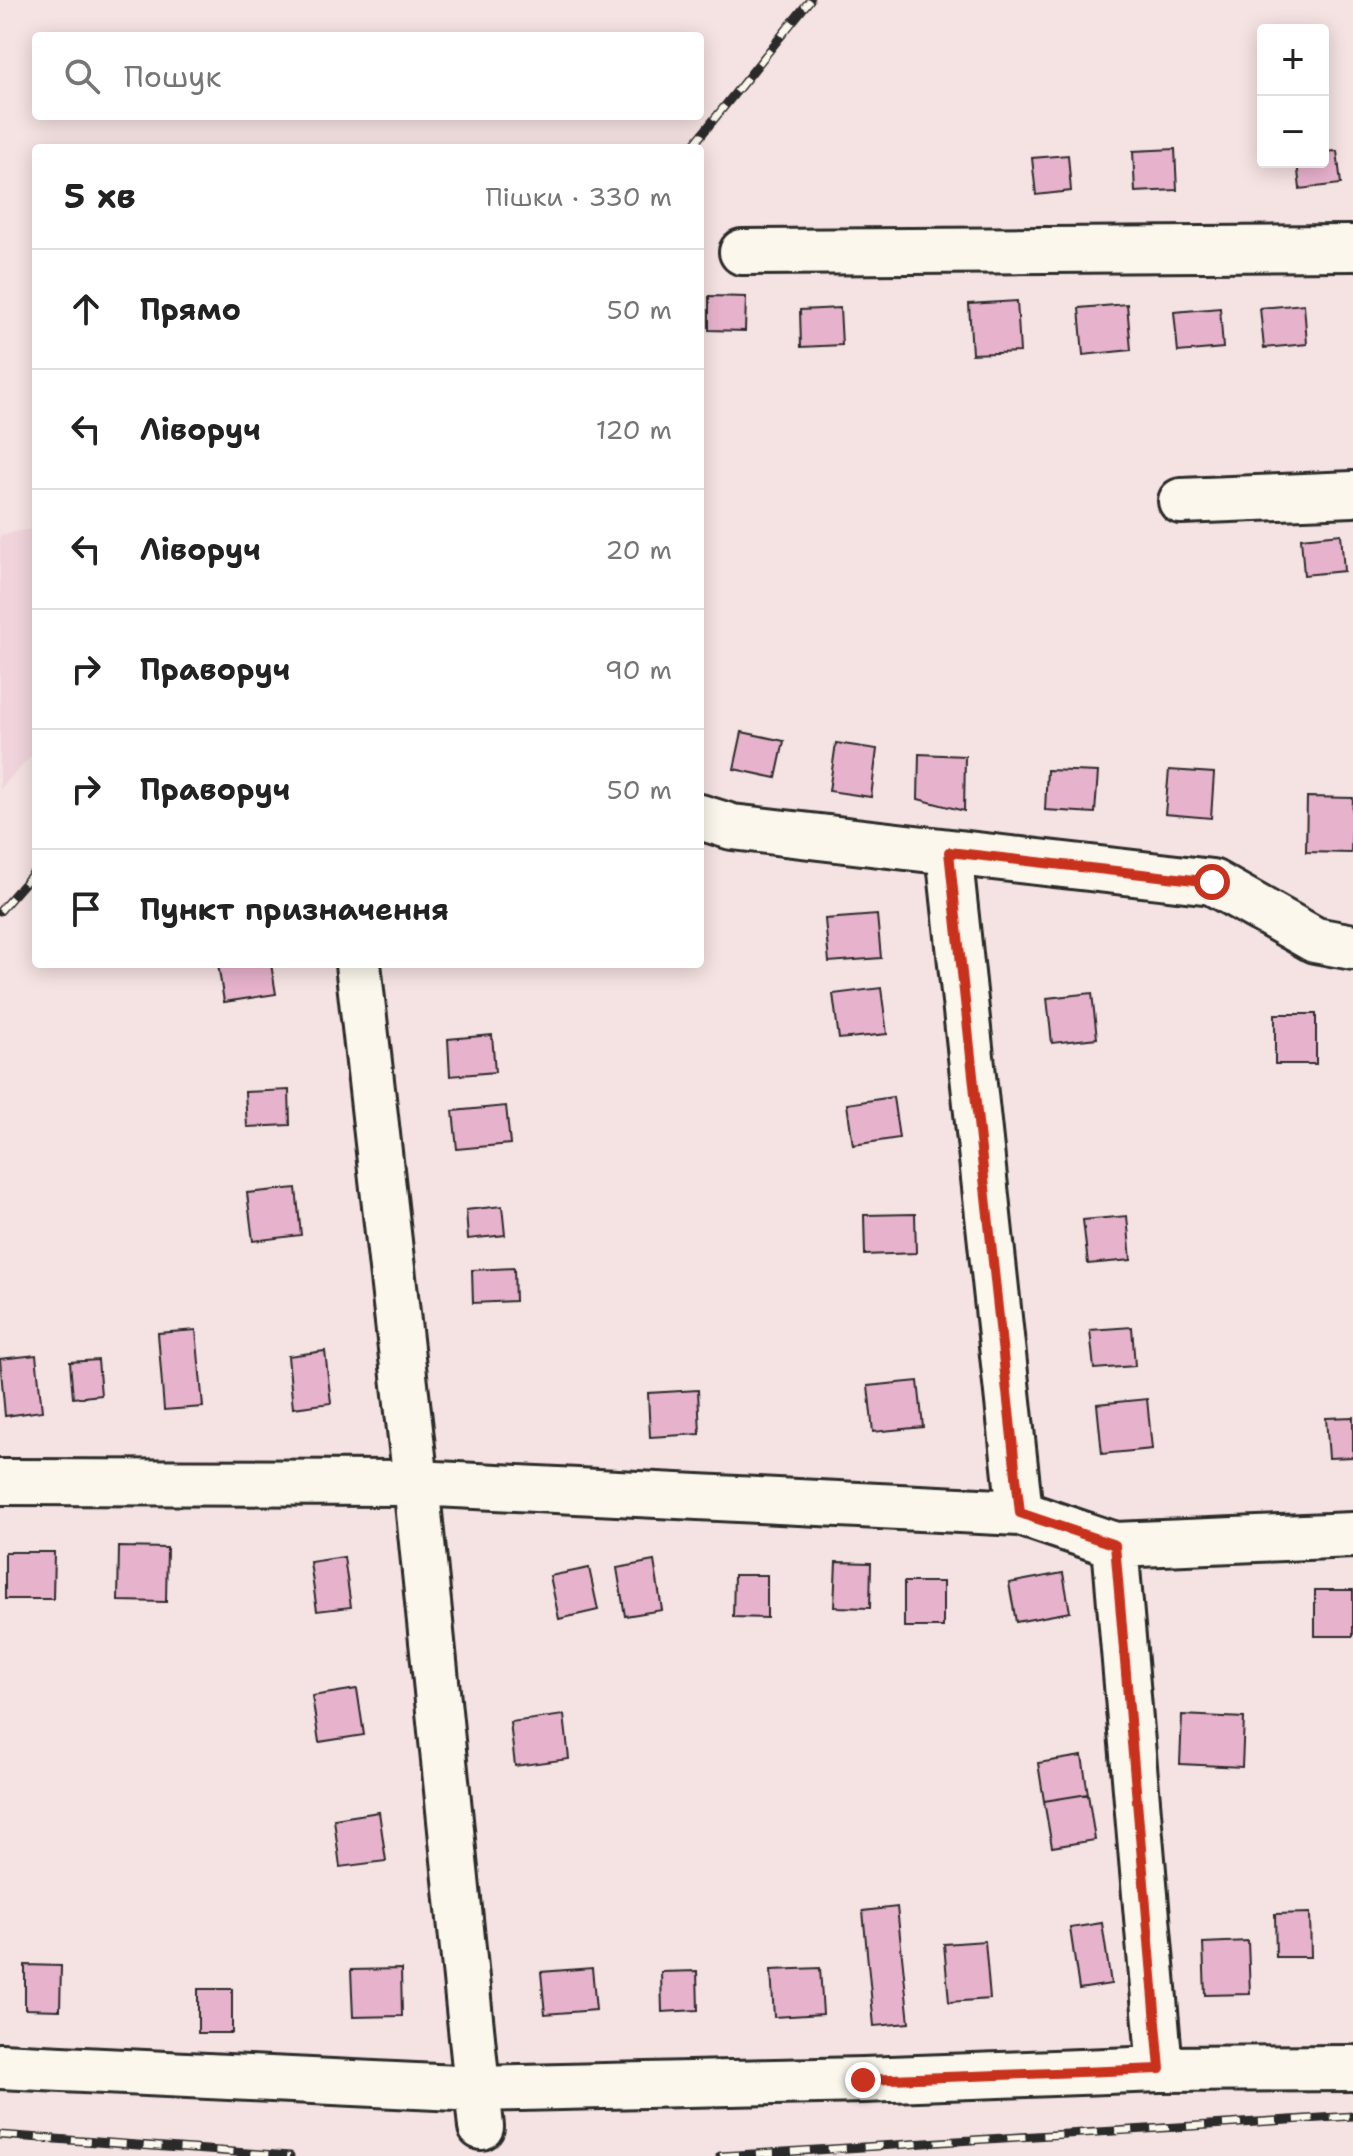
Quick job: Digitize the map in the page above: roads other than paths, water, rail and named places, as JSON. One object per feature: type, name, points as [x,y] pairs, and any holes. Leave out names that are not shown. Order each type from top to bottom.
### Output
[{"type":"street","points":[[742,252],[1353,248]]},
{"type":"street","points":[[1181,501],[1353,494]]},
{"type":"street","points":[[704,818],[732,827],[1212,882],[1315,940],[1353,947]]},
{"type":"street","points":[[949,852],[1020,1513]]},
{"type":"street","points":[[358,968],[416,1483],[480,2108]]},
{"type":"street","points":[[0,1482],[416,1483],[1020,1513],[1115,1545],[1353,1535]]},
{"type":"street","points":[[1115,1545],[1160,2069]]},
{"type":"street","points":[[0,2066],[480,2108],[863,2080],[1160,2069],[1353,2068]]},
{"type":"railway","points":[[694,144],[810,0]]},
{"type":"railway","points":[[0,911],[32,875]]},
{"type":"railway","points":[[720,2156],[1353,2116]]},
{"type":"railway","points":[[0,2135],[290,2156]]}]
